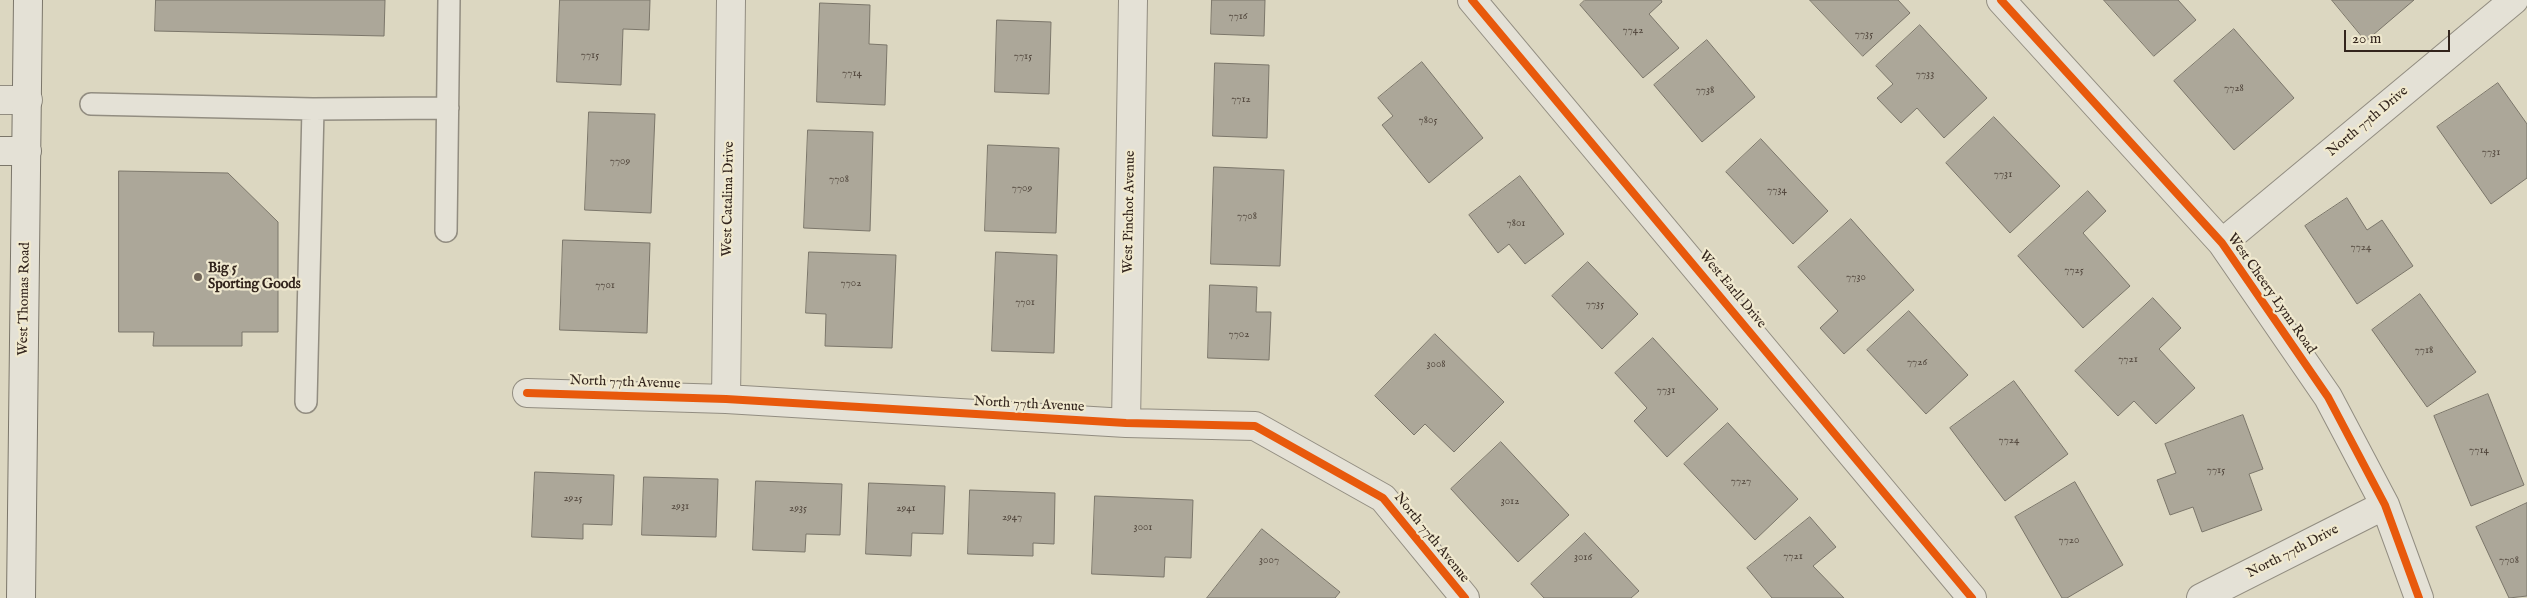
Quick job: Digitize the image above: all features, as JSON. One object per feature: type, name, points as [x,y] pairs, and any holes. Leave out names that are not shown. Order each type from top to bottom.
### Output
[{"type":"street","name":"West Thomas Road","points":[[21,598],[28,0]]},
{"type":"street","name":"West Catalina Drive","points":[[726,399],[731,0]]},
{"type":"street","name":"West Pinchot Avenue","points":[[1126,423],[1133,0]]},
{"type":"street","name":"West Earll Drive","points":[[1472,0],[1972,598]]},
{"type":"street","name":"West Cheery Lynn Road","points":[[2001,0],[2222,244],[2328,397],[2385,506],[2419,598]]},
{"type":"street","name":"North 77th Drive","points":[[2222,244],[2514,0]]},
{"type":"street","points":[[0,100],[28,100]]},
{"type":"street","points":[[0,152],[27,151]]},
{"type":"street","name":"North 77th Avenue","points":[[527,393],[726,399],[1126,423],[1255,426],[1383,498],[1465,598]]},
{"type":"street","name":"North 77th Drive","points":[[2201,598],[2385,506]]},
{"type":"lane","points":[[446,231],[449,0]]},
{"type":"lane","points":[[92,104],[313,109],[448,108]]},
{"type":"lane","points":[[306,402],[313,109]]},
{"type":"building","points":[[156,0],[385,0],[384,36],[155,31]]},
{"type":"building","points":[[560,0],[650,0],[649,30],[623,29],[621,85],[557,82]]},
{"type":"building","points":[[1212,0],[1265,0],[1264,36],[1211,34]]},
{"type":"building","points":[[1585,0],[1661,0],[1662,2],[1649,14],[1679,48],[1643,78],[1580,5]]},
{"type":"building","points":[[1810,0],[1898,0],[1910,13],[1863,56]]},
{"type":"building","points":[[2104,0],[2178,0],[2196,20],[2154,56]]},
{"type":"building","points":[[2332,0],[2414,0],[2366,41]]},
{"type":"building","points":[[820,3],[870,5],[869,44],[887,45],[885,105],[817,102]]},
{"type":"building","points":[[997,20],[1051,22],[1049,94],[995,92]]},
{"type":"building","points":[[1920,25],[1987,98],[1944,138],[1917,108],[1901,123],[1877,98],[1893,84],[1876,66]]},
{"type":"building","points":[[2234,29],[2294,98],[2234,150],[2174,81]]},
{"type":"building","points":[[1707,40],[1755,97],[1702,142],[1654,85]]},
{"type":"building","points":[[1422,62],[1483,138],[1429,183],[1382,125],[1393,116],[1378,98]]},
{"type":"building","points":[[1215,63],[1269,65],[1267,138],[1213,136]]},
{"type":"building","points":[[2498,83],[2527,124],[2527,178],[2491,204],[2437,127]]},
{"type":"building","points":[[589,112],[655,114],[651,213],[585,210]]},
{"type":"building","points":[[1994,117],[2060,186],[2010,233],[1946,163]]},
{"type":"building","points":[[808,130],[873,132],[870,231],[804,228]]},
{"type":"building","points":[[1761,139],[1828,211],[1793,244],[1726,172]]},
{"type":"building","points":[[988,145],[1059,148],[1056,233],[985,231]]},
{"type":"building","points":[[1214,167],[1284,170],[1280,266],[1211,264]]},
{"type":"building","name":"Big 5 Sporting Goods","points":[[119,171],[228,173],[278,222],[278,332],[242,332],[242,346],[153,346],[154,332],[119,332]]},
{"type":"building","points":[[1520,176],[1564,234],[1525,264],[1509,244],[1498,253],[1469,215]]},
{"type":"building","points":[[2088,191],[2106,211],[2083,233],[2130,286],[2083,328],[2018,256]]},
{"type":"building","points":[[2347,198],[2367,230],[2382,220],[2413,266],[2357,304],[2305,226]]},
{"type":"building","points":[[1851,219],[1914,290],[1844,354],[1820,328],[1838,311],[1798,267]]},
{"type":"building","points":[[563,240],[650,243],[647,333],[560,330]]},
{"type":"building","points":[[809,252],[896,255],[892,348],[825,346],[826,314],[806,313]]},
{"type":"building","points":[[996,252],[1057,255],[1054,353],[992,351]]},
{"type":"building","points":[[1588,262],[1638,314],[1602,349],[1552,296]]},
{"type":"building","points":[[1210,285],[1257,287],[1256,312],[1271,312],[1269,360],[1208,358]]},
{"type":"building","points":[[2420,294],[2476,372],[2427,407],[2372,330]]},
{"type":"building","points":[[2153,298],[2181,328],[2159,349],[2195,388],[2156,424],[2134,401],[2118,416],[2075,371]]},
{"type":"building","points":[[1909,311],[1968,375],[1926,414],[1867,350]]},
{"type":"building","points":[[1435,334],[1504,402],[1454,452],[1425,424],[1414,435],[1375,396]]},
{"type":"building","points":[[1653,338],[1718,409],[1667,457],[1634,421],[1647,408],[1615,373]]},
{"type":"building","points":[[2014,381],[2068,454],[2005,501],[1950,428]]},
{"type":"building","points":[[2488,394],[2524,485],[2471,506],[2434,416]]},
{"type":"building","points":[[2243,415],[2263,469],[2249,474],[2262,510],[2202,532],[2193,507],[2170,515],[2157,480],[2176,473],[2165,444]]},
{"type":"building","points":[[1728,423],[1798,499],[1755,540],[1684,464]]},
{"type":"building","points":[[1501,442],[1569,515],[1518,562],[1451,489]]},
{"type":"building","points":[[535,472],[614,475],[612,525],[583,524],[583,539],[532,537]]},
{"type":"building","points":[[644,477],[718,479],[716,537],[642,535]]},
{"type":"building","points":[[756,481],[842,484],[840,535],[806,534],[805,552],[753,550]]},
{"type":"building","points":[[2075,482],[2123,565],[2067,598],[2062,598],[2015,517]]},
{"type":"building","points":[[869,483],[945,486],[943,534],[912,533],[911,556],[866,554]]},
{"type":"building","points":[[970,490],[1055,493],[1054,544],[1033,543],[1033,556],[968,554]]},
{"type":"building","points":[[1095,496],[1193,500],[1191,558],[1165,557],[1164,577],[1092,574]]},
{"type":"building","points":[[2527,503],[2527,596],[2509,598],[2476,527]]},
{"type":"building","points":[[1810,517],[1836,547],[1813,566],[1844,598],[1772,598],[1747,568]]},
{"type":"building","points":[[1262,529],[1340,592],[1335,598],[1207,598]]},
{"type":"building","points":[[1585,533],[1639,591],[1631,598],[1544,598],[1531,584]]},
{"type":"cycle path","points":[[1472,0],[1972,598]]},
{"type":"cycle path","points":[[2001,0],[2222,243],[2328,397],[2385,505],[2419,598]]},
{"type":"cycle path","points":[[527,393],[726,399],[1126,423],[1255,426],[1383,498],[1465,598]]},
{"type":"place","name":"Big 5 Sporting Goods","points":[[198,277]]}]
